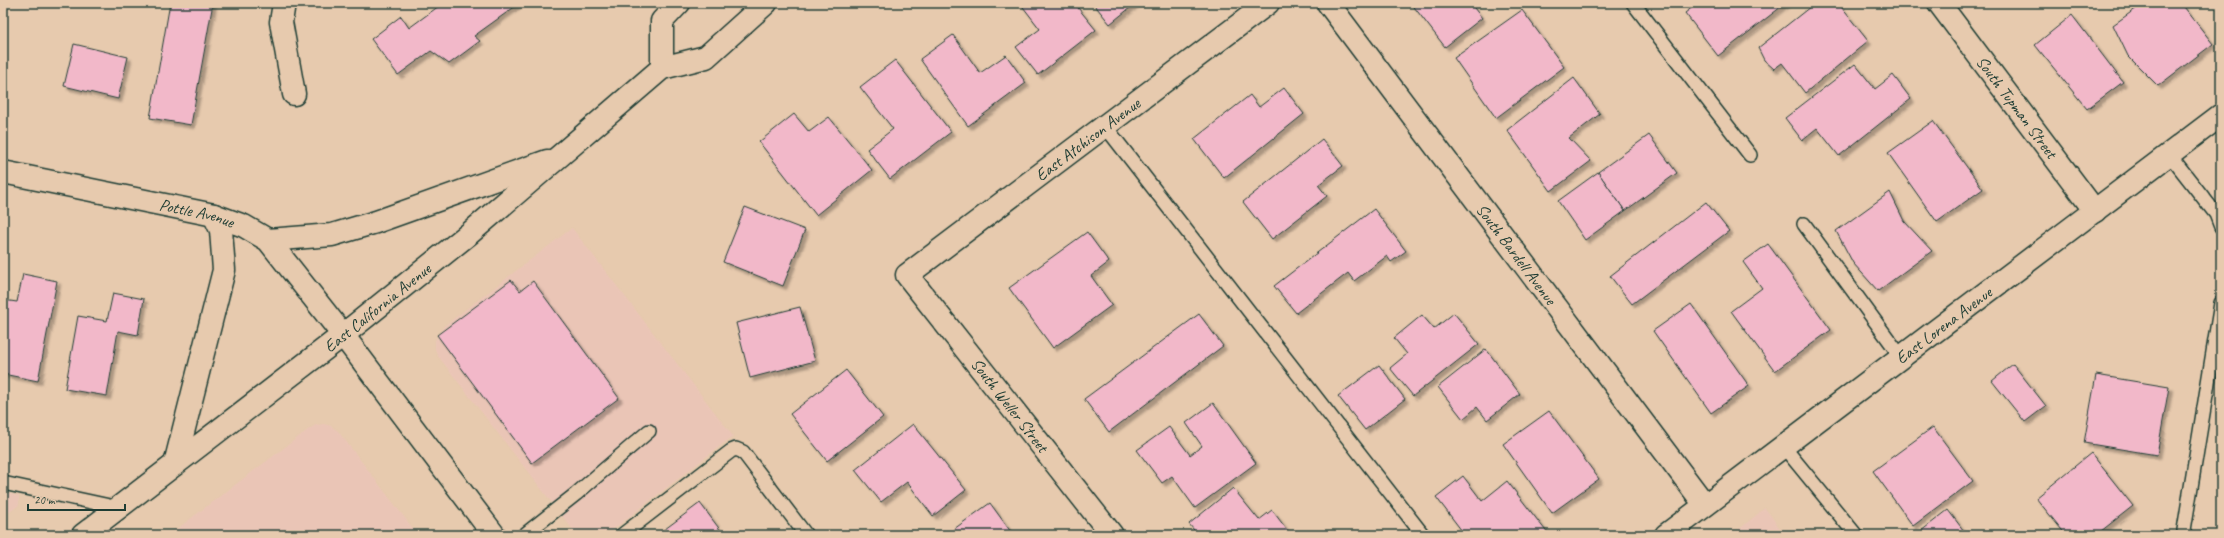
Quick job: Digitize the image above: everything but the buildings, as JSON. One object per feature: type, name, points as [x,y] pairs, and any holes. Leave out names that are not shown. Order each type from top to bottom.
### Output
[{"type":"street","points":[[284,3],[281,22],[294,94]]},
{"type":"street","points":[[662,68],[662,21],[679,3]]},
{"type":"street","name":"East California Avenue","points":[[83,535],[343,335],[470,233],[662,68],[706,57],[766,3]]},
{"type":"street","name":"East Atchison Avenue","points":[[907,275],[1268,3]]},
{"type":"street","name":"South Bardell Avenue","points":[[1328,3],[1705,505]]},
{"type":"street","name":"South Tupman Street","points":[[1940,3],[2095,211]]},
{"type":"street","name":"East Lorena Avenue","points":[[1666,535],[2221,116]]},
{"type":"street","points":[[268,240],[339,233],[376,222],[559,157]]},
{"type":"street","name":"Pottle Avenue","points":[[3,172],[214,215],[244,226],[268,240],[343,335],[494,535]]},
{"type":"street","points":[[175,464],[224,270],[221,230],[214,215]]},
{"type":"street","name":"South Weller Street","points":[[907,275],[1112,535]]},
{"type":"lane","points":[[1633,3],[1750,155]]},
{"type":"lane","points":[[1105,126],[1423,535]]},
{"type":"lane","points":[[2169,154],[2216,214],[2221,227]]},
{"type":"lane","points":[[1804,224],[1902,358]]},
{"type":"lane","points":[[2187,535],[2184,530],[2221,303]]},
{"type":"lane","points":[[524,535],[576,494],[649,431]]},
{"type":"lane","points":[[1783,446],[1856,535]]},
{"type":"lane","points":[[622,535],[736,449],[743,452],[806,535]]},
{"type":"lane","points":[[3,483],[119,508]]},
{"type":"shaded area","points":[[572,228],[733,436],[606,535],[577,535],[438,356],[435,349],[435,340],[444,326]]},
{"type":"shaded area","points":[[324,424],[331,426],[338,431],[418,535],[169,535],[309,429],[316,425]]},
{"type":"shaded area","points":[[3,492],[19,496],[19,505],[3,517]]},
{"type":"shaded area","points":[[1765,508],[1785,535],[1732,535]]}]
